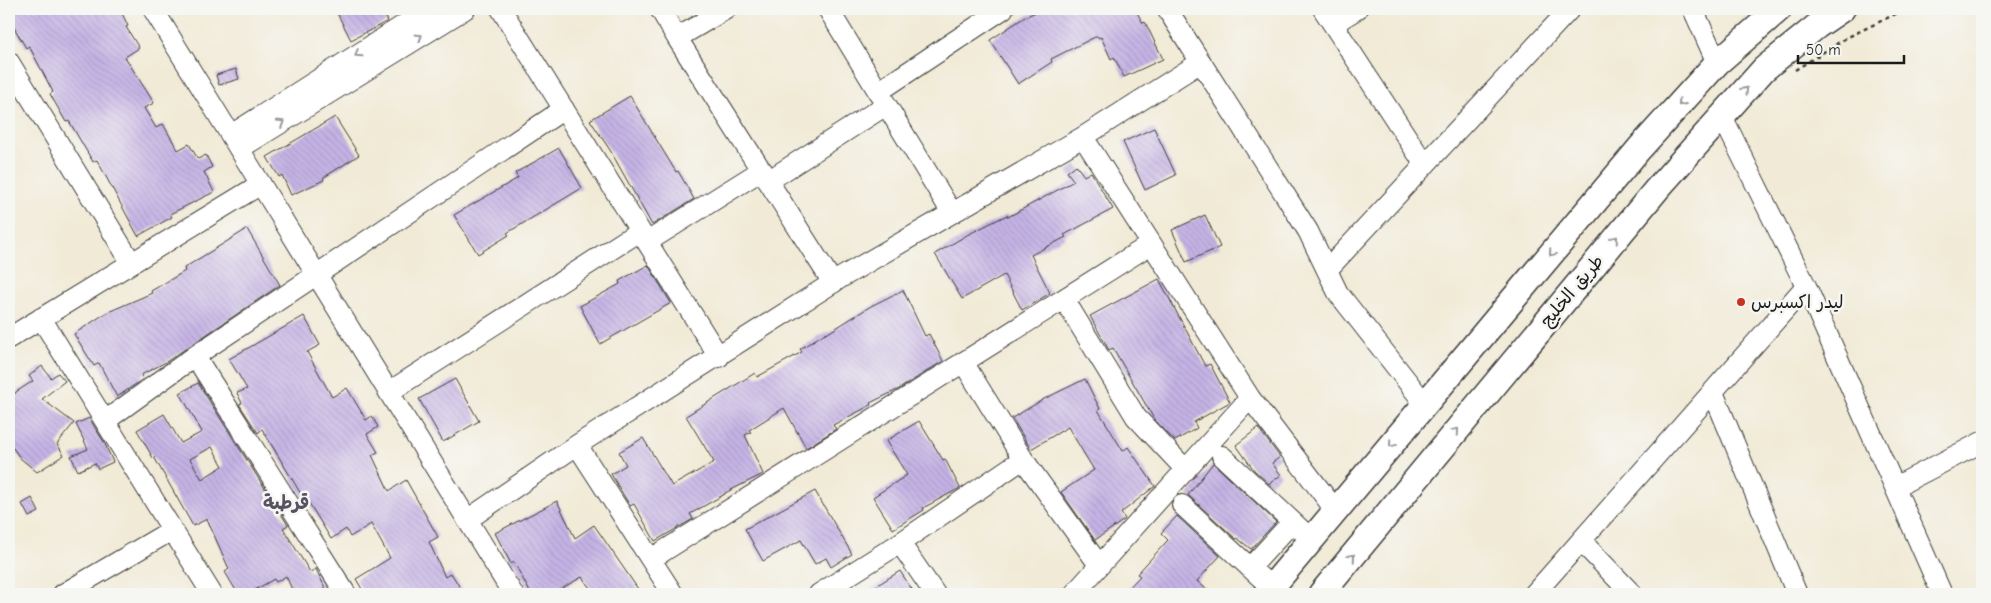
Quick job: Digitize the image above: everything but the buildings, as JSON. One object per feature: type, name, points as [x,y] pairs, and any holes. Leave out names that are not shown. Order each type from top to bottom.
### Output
[{"type":"main road","points":[[1269,591],[1639,149],[1717,63],[1779,9]]},
{"type":"main road","name":"طريق الخليج","points":[[1321,594],[1657,189],[1722,116],[1764,69],[1817,26],[1842,9]]},
{"type":"street","points":[[153,9],[513,594]]},
{"type":"street","points":[[235,142],[429,9]]},
{"type":"street","points":[[235,142],[464,9]]},
{"type":"street","points":[[501,9],[719,357]]},
{"type":"street","points":[[660,9],[832,282]]},
{"type":"street","points":[[677,38],[726,9]]},
{"type":"street","points":[[828,9],[952,213]]},
{"type":"street","points":[[389,392],[644,237],[765,175],[882,99],[1003,9]]},
{"type":"street","points":[[1167,9],[1308,231],[1338,293],[1425,404]]},
{"type":"street","points":[[1358,9],[1328,17],[1425,165]]},
{"type":"street","points":[[1327,270],[1570,9]]},
{"type":"street","points":[[1693,9],[1717,63]]},
{"type":"street","points":[[467,520],[578,445],[719,357],[832,282],[1083,137],[1201,62]]},
{"type":"street","points":[[9,63],[130,262]]},
{"type":"street","points":[[105,421],[195,356],[564,109]]},
{"type":"street","points":[[1722,116],[1806,286],[1942,594]]},
{"type":"street","points":[[1083,137],[1250,398],[1336,511]]},
{"type":"street","points":[[9,338],[130,262],[261,184]]},
{"type":"street","points":[[651,559],[1151,244]]},
{"type":"street","points":[[1534,594],[1806,286]]},
{"type":"street","points":[[1064,299],[1136,417],[1186,470]]},
{"type":"street","points":[[41,318],[212,594]]},
{"type":"street","points":[[195,356],[346,594]]},
{"type":"street","points":[[963,362],[1023,459],[1099,565]]},
{"type":"street","points":[[1713,392],[1797,594]]},
{"type":"street","points":[[1074,594],[1250,398]]},
{"type":"street","points":[[1895,486],[1982,442]]},
{"type":"street","points":[[578,445],[673,594]]},
{"type":"street","points":[[1222,456],[1312,540]]},
{"type":"street","points":[[819,594],[900,543],[1023,459]]},
{"type":"street","points":[[1182,505],[1250,568],[1269,591]]},
{"type":"street","points":[[1250,568],[1292,522]]},
{"type":"street","points":[[63,594],[172,530]]},
{"type":"street","points":[[1581,540],[1632,594]]},
{"type":"street","points":[[900,543],[935,594]]},
{"type":"path","points":[[1791,73],[1846,38],[1906,9]]},
{"type":"place","name":"ليدر اكسبرس","points":[[1741,302]]},
{"type":"district","name":"قرطبة","points":[[286,503]]}]
